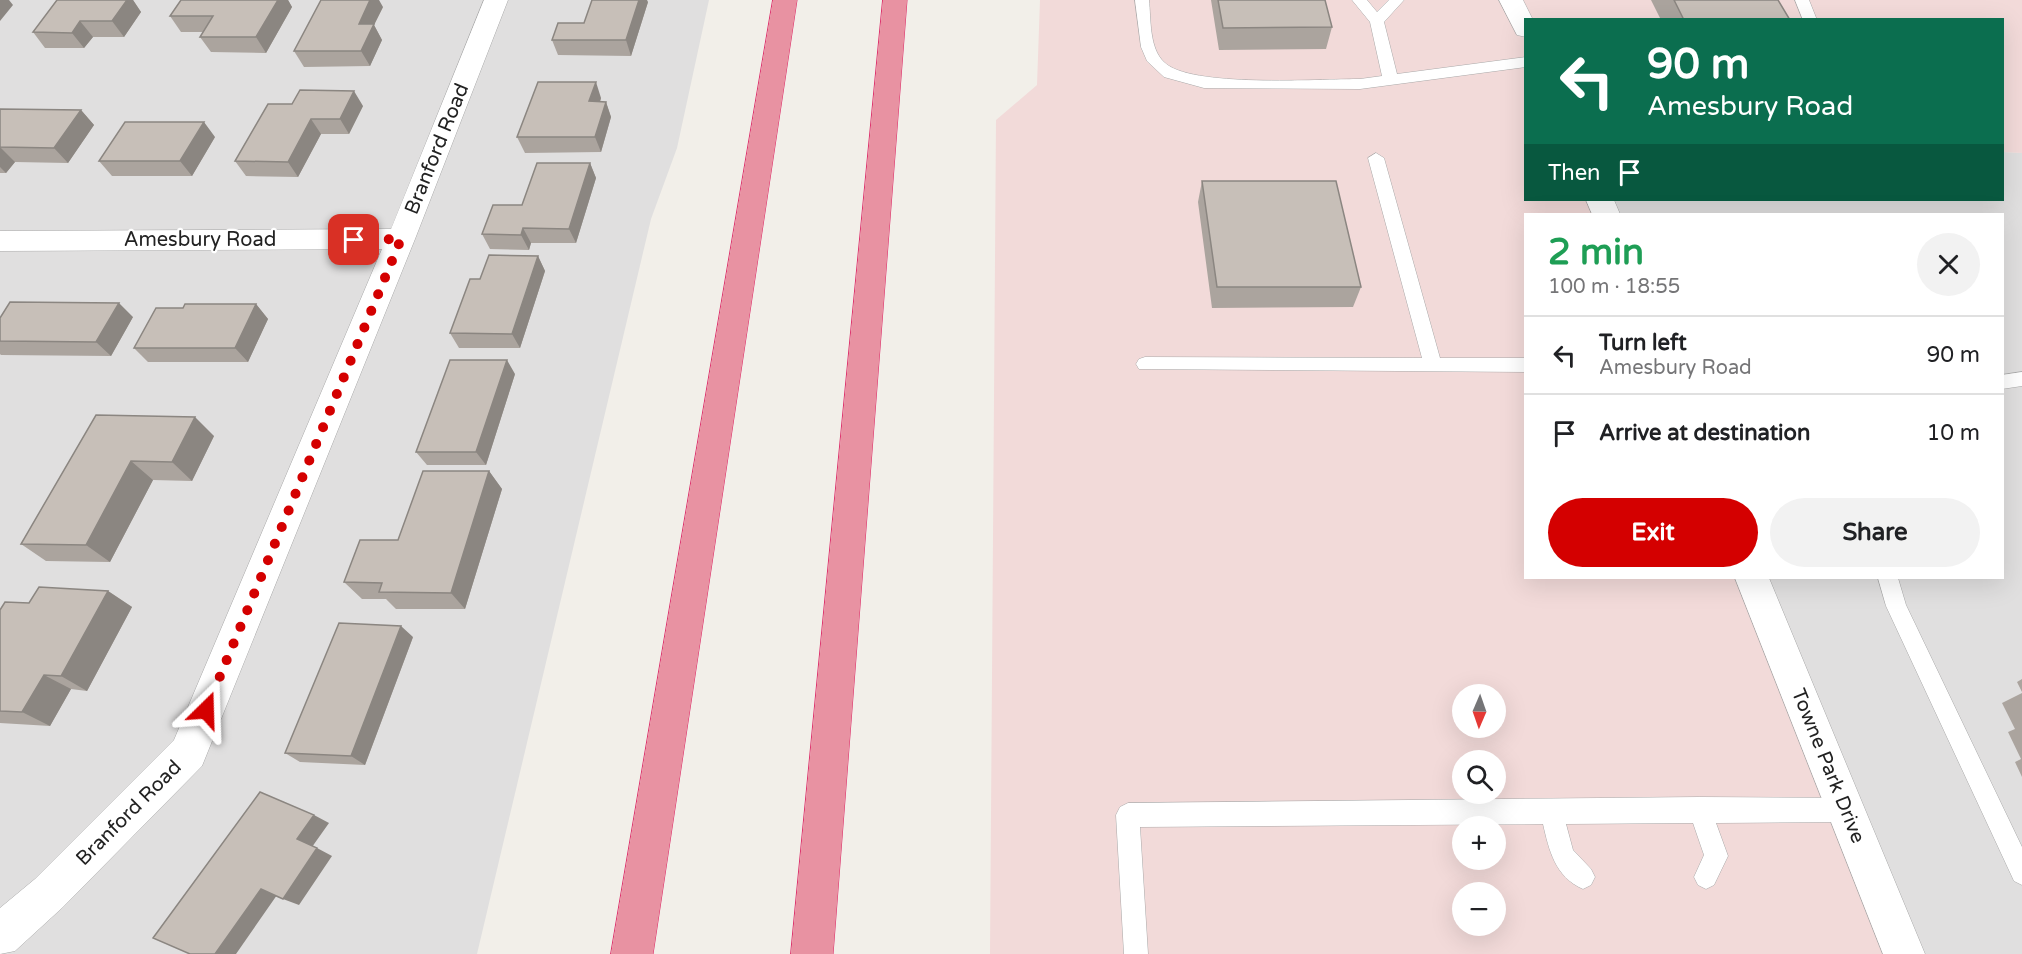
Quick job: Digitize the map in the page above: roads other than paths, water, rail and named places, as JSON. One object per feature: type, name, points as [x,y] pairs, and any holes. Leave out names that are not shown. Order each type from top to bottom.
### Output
[{"type":"highway","points":[[632,954],[785,0]]},
{"type":"highway","points":[[812,954],[895,0]]},
{"type":"street","name":"Branford Road","points":[[0,936],[50,893],[189,753],[401,239],[496,0]]},
{"type":"street","points":[[1511,0],[1524,26]]},
{"type":"street","name":"Amesbury Road","points":[[0,241],[401,239]]},
{"type":"street","name":"Towne Park Drive","points":[[1752,579],[1904,954]]},
{"type":"lane","points":[[1142,0],[1147,50],[1165,72],[1182,80],[1204,83],[1336,84],[1391,81],[1524,62]]},
{"type":"lane","points":[[1359,0],[1377,21],[1391,81]]},
{"type":"lane","points":[[1377,21],[1397,0]]},
{"type":"lane","points":[[1802,0],[1809,18]]},
{"type":"lane","points":[[1376,158],[1433,365]]},
{"type":"lane","points":[[1145,364],[1524,365]]},
{"type":"lane","points":[[2004,382],[2022,379]]},
{"type":"lane","points":[[1888,579],[1896,606],[2022,873]]},
{"type":"lane","points":[[1136,954],[1128,815],[1700,809],[1846,810]]},
{"type":"lane","points":[[1700,809],[1716,856],[1706,877]]},
{"type":"lane","points":[[1551,811],[1563,857],[1583,877]]}]
